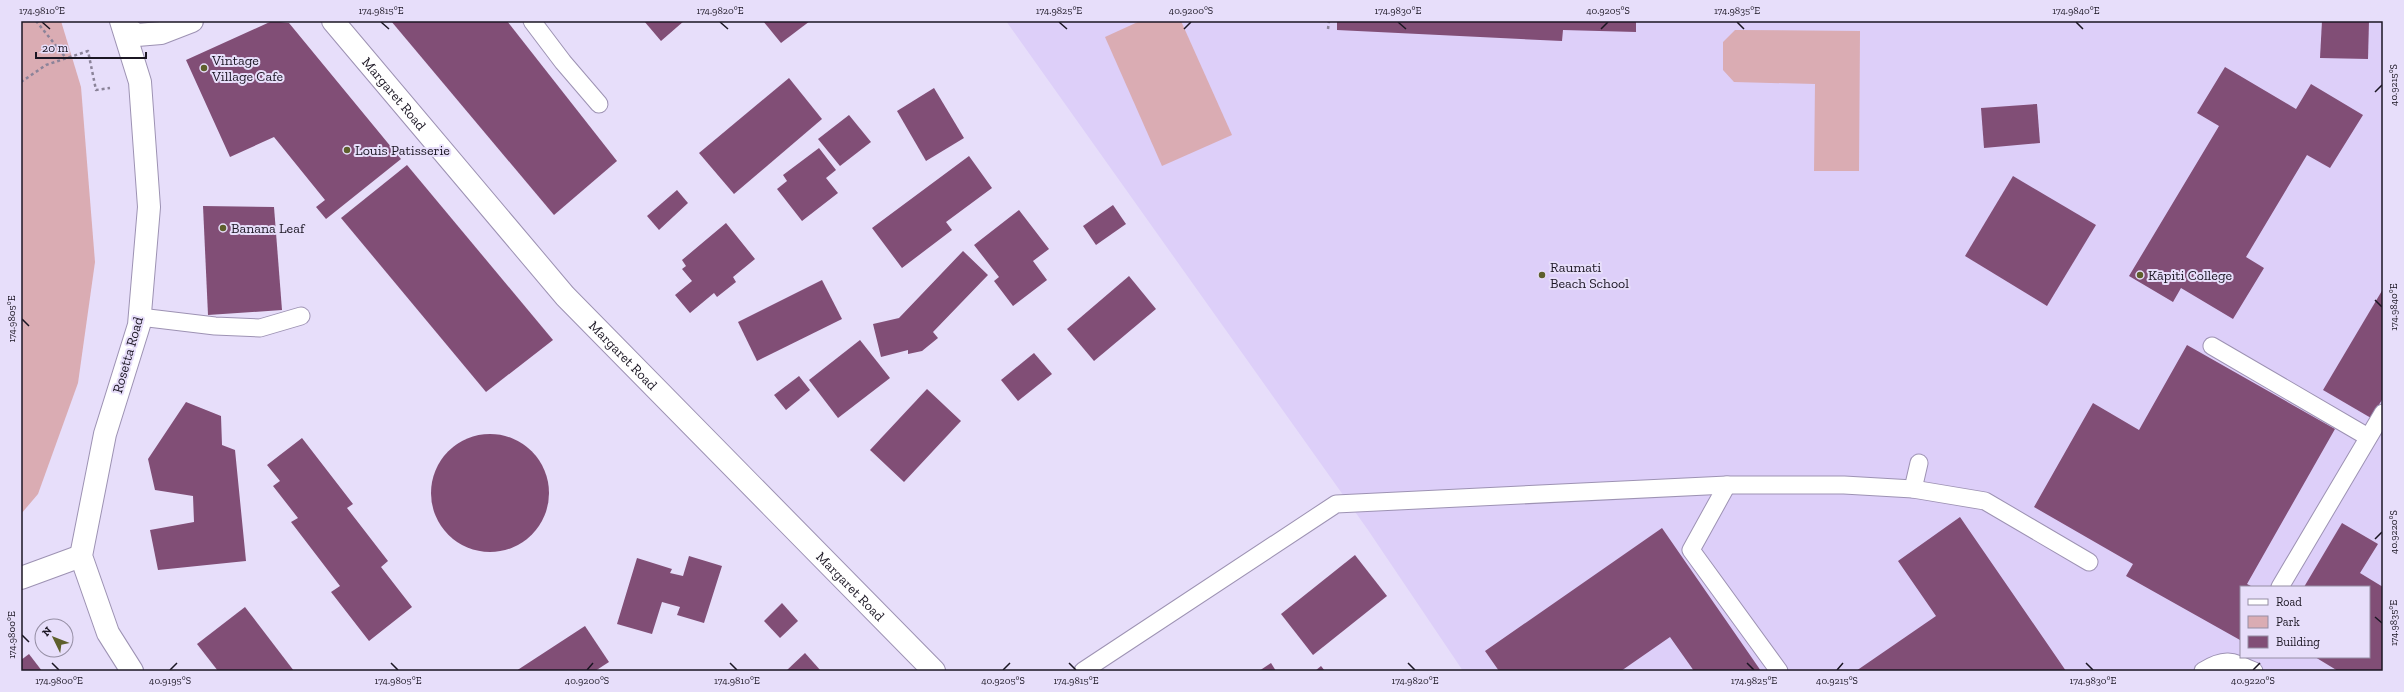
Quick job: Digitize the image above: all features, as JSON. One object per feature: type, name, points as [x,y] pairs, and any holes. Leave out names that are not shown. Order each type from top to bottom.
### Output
[{"type":"street","points":[[124,23],[137,35],[161,33],[192,21]]},
{"type":"street","name":"Margaret Road","points":[[333,21],[565,296],[934,671]]},
{"type":"street","name":"Rosetta Road","points":[[81,556],[105,434],[140,317],[149,207],[140,82],[124,23]]},
{"type":"street","points":[[21,578],[81,556],[108,633],[132,671]]},
{"type":"lane","points":[[532,21],[563,62],[599,104]]},
{"type":"lane","points":[[140,317],[215,326],[260,328],[301,316]]},
{"type":"lane","points":[[2212,346],[2368,438]]},
{"type":"lane","points":[[2281,586],[2383,413]]},
{"type":"lane","points":[[1914,489],[1919,463]]},
{"type":"lane","points":[[1727,485],[1691,550],[1779,671]]},
{"type":"lane","points":[[1083,671],[1336,504],[1727,485],[1844,486],[1914,489],[1985,501],[2089,562]]},
{"type":"lane","points":[[2203,671],[2216,663],[2238,658],[2254,671]]},
{"type":"path","points":[[36,21],[66,58]]},
{"type":"path","points":[[1328,29],[1329,21]]},
{"type":"path","points":[[21,82],[46,65],[88,51],[96,90],[140,82]]},
{"type":"shaded area","points":[[1006,21],[2383,21],[2383,671],[1463,671],[1368,530]]},
{"type":"green space","points":[[21,21],[61,21],[81,87],[95,262],[78,383],[38,494],[21,514]]},
{"type":"green space","points":[[1140,21],[1181,21],[1232,135],[1162,166],[1105,37]]},
{"type":"green space","points":[[1735,30],[1860,31],[1859,171],[1814,171],[1815,84],[1734,82],[1723,70],[1723,42]]},
{"type":"building","points":[[272,21],[289,23],[401,159],[326,219],[316,207],[325,200],[274,137],[230,157],[186,60]]},
{"type":"building","points":[[391,21],[507,21],[617,161],[554,215]]},
{"type":"building","points":[[644,21],[684,21],[661,41]]},
{"type":"building","points":[[763,21],[810,21],[781,43]]},
{"type":"building","points":[[1337,21],[1636,21],[1636,32],[1563,30],[1562,41],[1337,30]]},
{"type":"building","points":[[2322,21],[2369,21],[2368,59],[2320,58]]},
{"type":"building","points":[[2225,67],[2296,109],[2311,84],[2363,115],[2330,168],[2307,155],[2246,257],[2264,268],[2233,319],[2181,288],[2173,302],[2129,276],[2219,126],[2197,113]]},
{"type":"building","points":[[789,78],[822,119],[734,194],[699,153]]},
{"type":"building","points":[[934,88],[964,138],[926,161],[897,111]]},
{"type":"building","points":[[2037,104],[2040,143],[1984,148],[1981,108]]},
{"type":"building","points":[[849,115],[871,142],[840,166],[818,139]]},
{"type":"building","points":[[819,148],[836,170],[826,178],[838,193],[802,221],[777,189],[787,181],[783,175]]},
{"type":"building","points":[[969,156],[992,188],[946,222],[952,230],[902,268],[872,228]]},
{"type":"building","points":[[407,165],[553,340],[486,392],[341,218]]},
{"type":"building","points":[[2013,176],[2096,225],[2047,306],[1965,256]]},
{"type":"building","points":[[677,190],[688,203],[659,230],[647,216]]},
{"type":"building","points":[[1113,205],[1126,224],[1096,245],[1083,226]]},
{"type":"building","points":[[203,206],[274,207],[282,310],[208,315]]},
{"type":"building","points":[[1019,210],[1049,249],[1033,261],[1047,280],[1013,306],[994,281],[999,277],[974,245]]},
{"type":"building","points":[[726,223],[755,259],[733,277],[736,282],[717,297],[714,293],[690,313],[675,295],[692,281],[682,269],[686,266],[682,260]]},
{"type":"building","points":[[963,251],[988,275],[933,332],[938,338],[922,351],[908,354],[908,350],[881,357],[873,324],[899,318]]},
{"type":"building","points":[[1129,276],[1156,309],[1094,361],[1067,329]]},
{"type":"building","points":[[822,280],[842,319],[757,361],[738,322]]},
{"type":"building","points":[[2383,289],[2383,398],[2371,418],[2323,390]]},
{"type":"building","points":[[860,340],[890,378],[838,418],[809,380]]},
{"type":"building","points":[[2187,345],[2335,429],[2247,584],[2251,586],[2240,586],[2240,640],[2126,576],[2133,564],[2034,507],[2093,403],[2139,430]]},
{"type":"building","points":[[1034,353],[1052,374],[1018,401],[1001,380]]},
{"type":"building","points":[[799,376],[810,390],[786,410],[774,395]]},
{"type":"building","points":[[927,389],[961,421],[904,482],[870,450]]},
{"type":"building","points":[[186,402],[221,416],[222,445],[235,450],[246,561],[158,570],[150,530],[194,522],[193,496],[155,490],[148,459]]},
{"type":"building","points":[[490,434],[513,438],[532,451],[545,470],[549,493],[545,516],[532,535],[513,548],[490,552],[467,548],[448,535],[435,516],[431,493],[435,470],[448,451],[467,438]]},
{"type":"building","points":[[302,438],[353,504],[347,508],[388,561],[381,567],[412,607],[369,641],[331,592],[340,586],[291,522],[298,518],[273,486],[280,481],[267,465]]},
{"type":"building","points":[[1960,517],[2066,671],[1856,671],[1936,616],[1898,561]]},
{"type":"building","points":[[2342,523],[2378,544],[2360,573],[2383,587],[2383,671],[2338,671],[2317,658],[2370,658],[2370,586],[2305,586]]},
{"type":"building","points":[[1662,528],[1761,671],[1694,671],[1670,637],[1621,671],[1499,671],[1485,651]]},
{"type":"building","points":[[1355,555],[1387,596],[1313,655],[1281,614]]},
{"type":"building","points":[[689,556],[722,566],[704,623],[677,615],[680,607],[662,602],[652,634],[617,624],[637,558],[672,569],[670,573],[683,576]]},
{"type":"building","points":[[782,603],[798,621],[780,638],[764,621]]},
{"type":"building","points":[[245,607],[294,671],[218,671],[197,644]]},
{"type":"building","points":[[585,626],[609,662],[595,671],[516,671]]},
{"type":"building","points":[[805,653],[821,671],[786,671]]},
{"type":"building","points":[[29,654],[42,671],[21,671],[21,660]]},
{"type":"building","points":[[1271,663],[1276,671],[1259,671]]},
{"type":"building","points":[[1321,666],[1325,671],[1315,671]]},
{"type":"place","name":"Vintage Village Cafe","points":[[204,68]]},
{"type":"place","name":"Louis Patisserie","points":[[347,150]]},
{"type":"place","name":"Banana Leaf","points":[[223,228]]},
{"type":"place","name":"Raumati Beach School","points":[[1542,275]]},
{"type":"place","name":"Kāpiti College","points":[[2140,275]]}]
